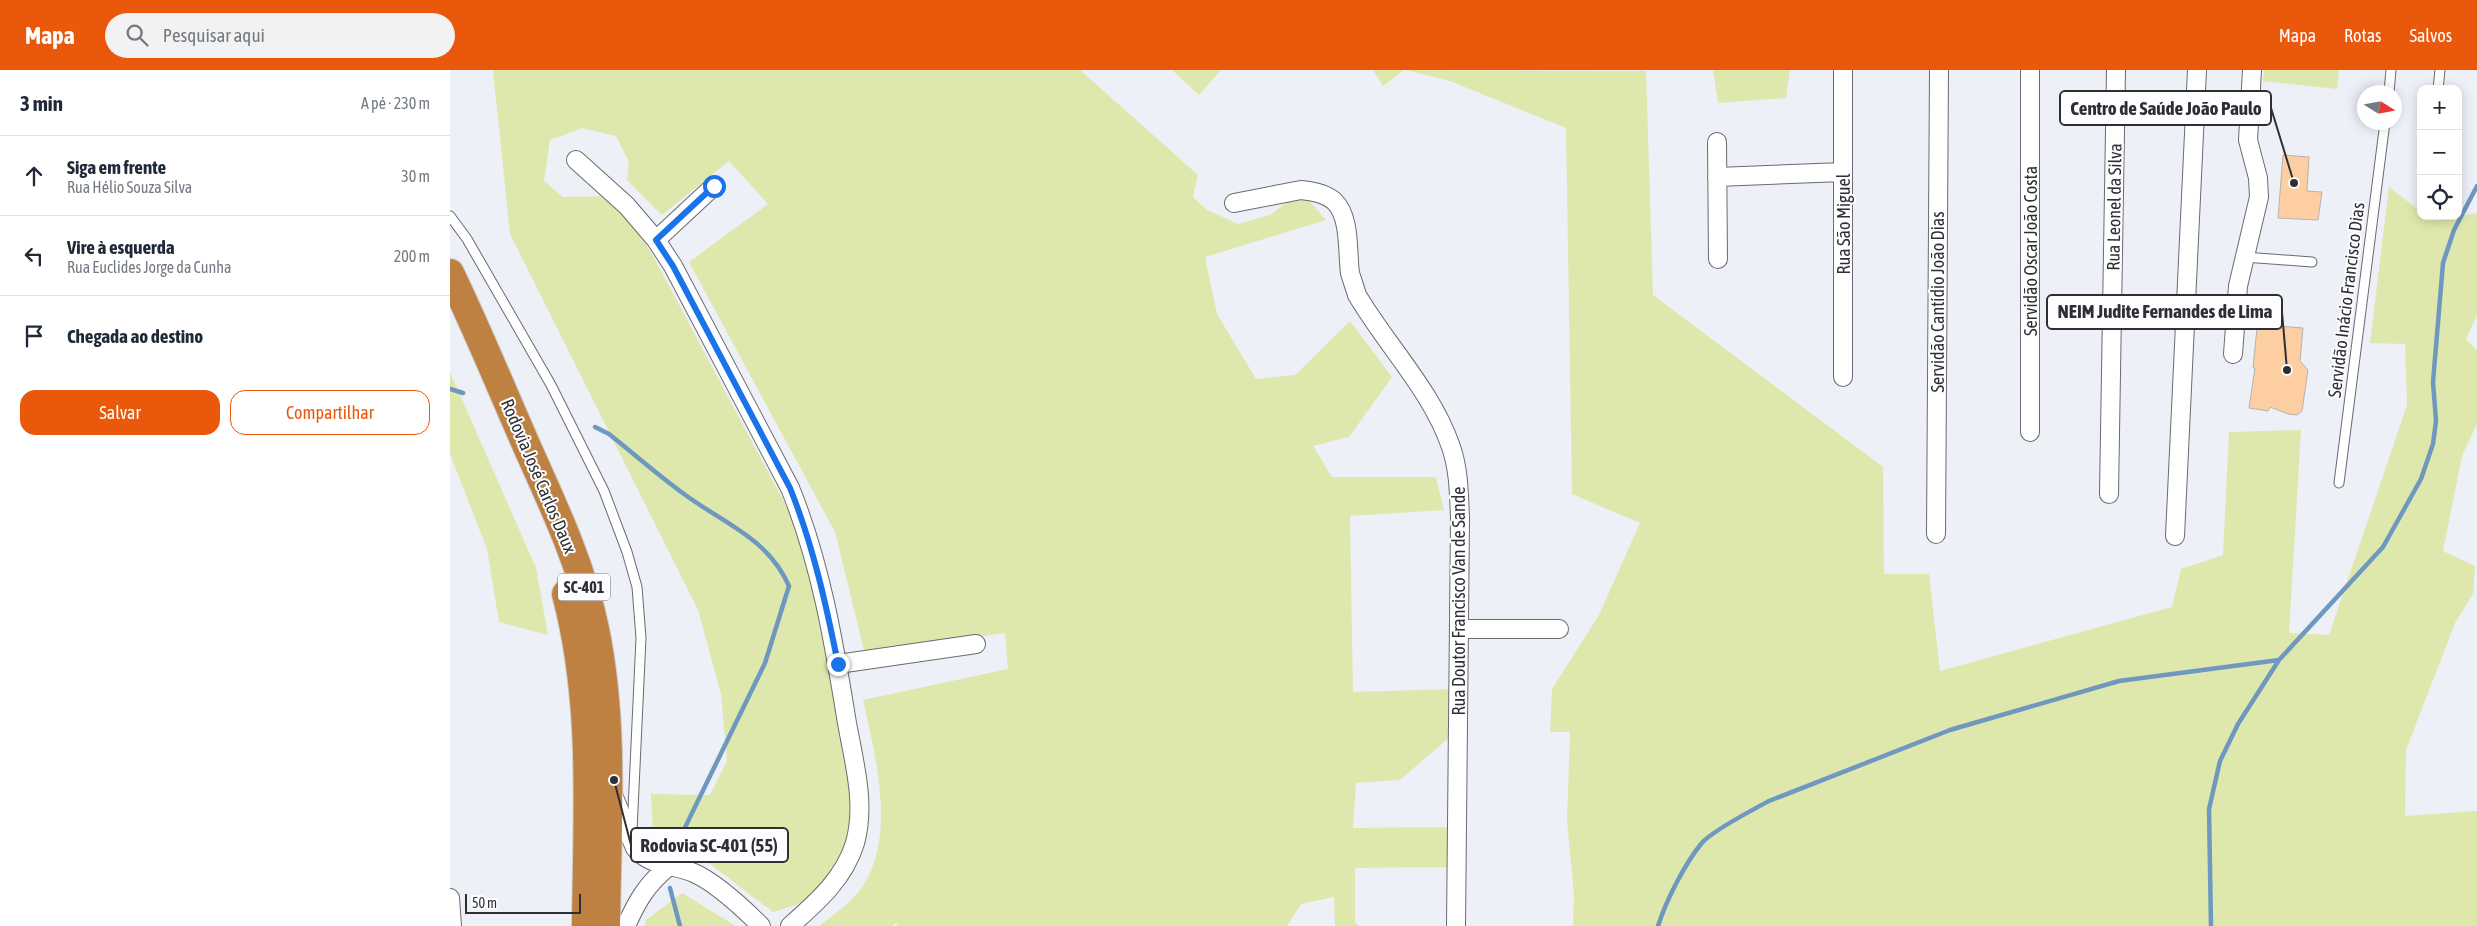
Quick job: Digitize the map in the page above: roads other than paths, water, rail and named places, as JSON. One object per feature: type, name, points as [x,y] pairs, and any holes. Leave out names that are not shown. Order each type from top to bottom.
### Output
[{"type":"highway","name":"Rodovia José Carlos Daux","points":[[450,273],[456,307],[551,547],[575,628],[587,714],[586,926]]},
{"type":"highway","name":"Rodovia José Carlos Daux","points":[[456,307],[566,536],[582,581],[595,628],[602,670],[607,727],[606,926]]},
{"type":"street","name":"Rua São Miguel","points":[[1843,70],[1843,377]]},
{"type":"street","name":"Servidão Cantídio João Dias","points":[[1936,534],[1939,70]]},
{"type":"street","name":"Servidão Oscar João Costa","points":[[2030,70],[2030,432]]},
{"type":"street","name":"Rua Leonel da Silva","points":[[2109,494],[2116,70]]},
{"type":"street","points":[[2175,536],[2197,70]]},
{"type":"street","points":[[2234,354],[2238,286],[2259,187],[2248,140],[2252,70]]},
{"type":"street","points":[[1717,142],[1718,258]]},
{"type":"street","points":[[576,160],[627,206],[656,240],[673,266],[790,488],[802,516],[821,581],[838,664],[858,788],[859,825],[854,845],[837,880],[790,926]]},
{"type":"street","points":[[1717,177],[1843,172]]},
{"type":"street","points":[[656,240],[714,186]]},
{"type":"street","name":"Rua Doutor Francisco Van de Sande","points":[[1234,203],[1301,190],[1323,195],[1334,202],[1340,211],[1345,226],[1351,275],[1357,295],[1434,409],[1452,449],[1459,494],[1456,926]]},
{"type":"street","points":[[450,263],[456,307]]},
{"type":"street","points":[[1459,629],[1559,629]]},
{"type":"street","points":[[838,664],[976,644]]},
{"type":"street","points":[[608,783],[632,841],[640,854],[647,860],[694,873],[707,880],[761,926]]},
{"type":"street","points":[[626,926],[641,894],[651,881],[668,867]]},
{"type":"street","points":[[450,898],[452,926]]},
{"type":"lane","points":[[2390,85],[2392,70]]},
{"type":"lane","points":[[2438,85],[2440,70]]},
{"type":"lane","name":"Servidão Inácio Francisco Dias","points":[[2339,482],[2384,130]]},
{"type":"lane","points":[[450,216],[466,239],[555,392],[604,491],[628,552],[637,587],[641,638],[632,841]]},
{"type":"lane","points":[[2244,257],[2312,262]]},
{"type":"waterway","points":[[2211,926],[2209,809],[2220,761],[2238,724],[2279,660],[2383,547],[2421,479],[2433,444],[2436,421],[2433,382],[2443,263],[2454,230],[2477,186]]},
{"type":"waterway","points":[[450,389],[463,393]]},
{"type":"waterway","points":[[595,427],[609,434],[684,494],[757,543],[780,569],[789,586],[765,663],[675,848]]},
{"type":"waterway","points":[[1658,926],[1676,884],[1701,844],[1723,827],[1769,801],[1950,730],[2119,681],[2279,660]]},
{"type":"waterway","points":[[670,888],[680,926]]},
{"type":"place","name":"Centro de Saúde João Paulo","points":[[2294,183]]},
{"type":"place","name":"NEIM Judite Fernandes de Lima","points":[[2287,370]]},
{"type":"place","name":"Rodovia SC-401 (55)","points":[[614,780]]}]
